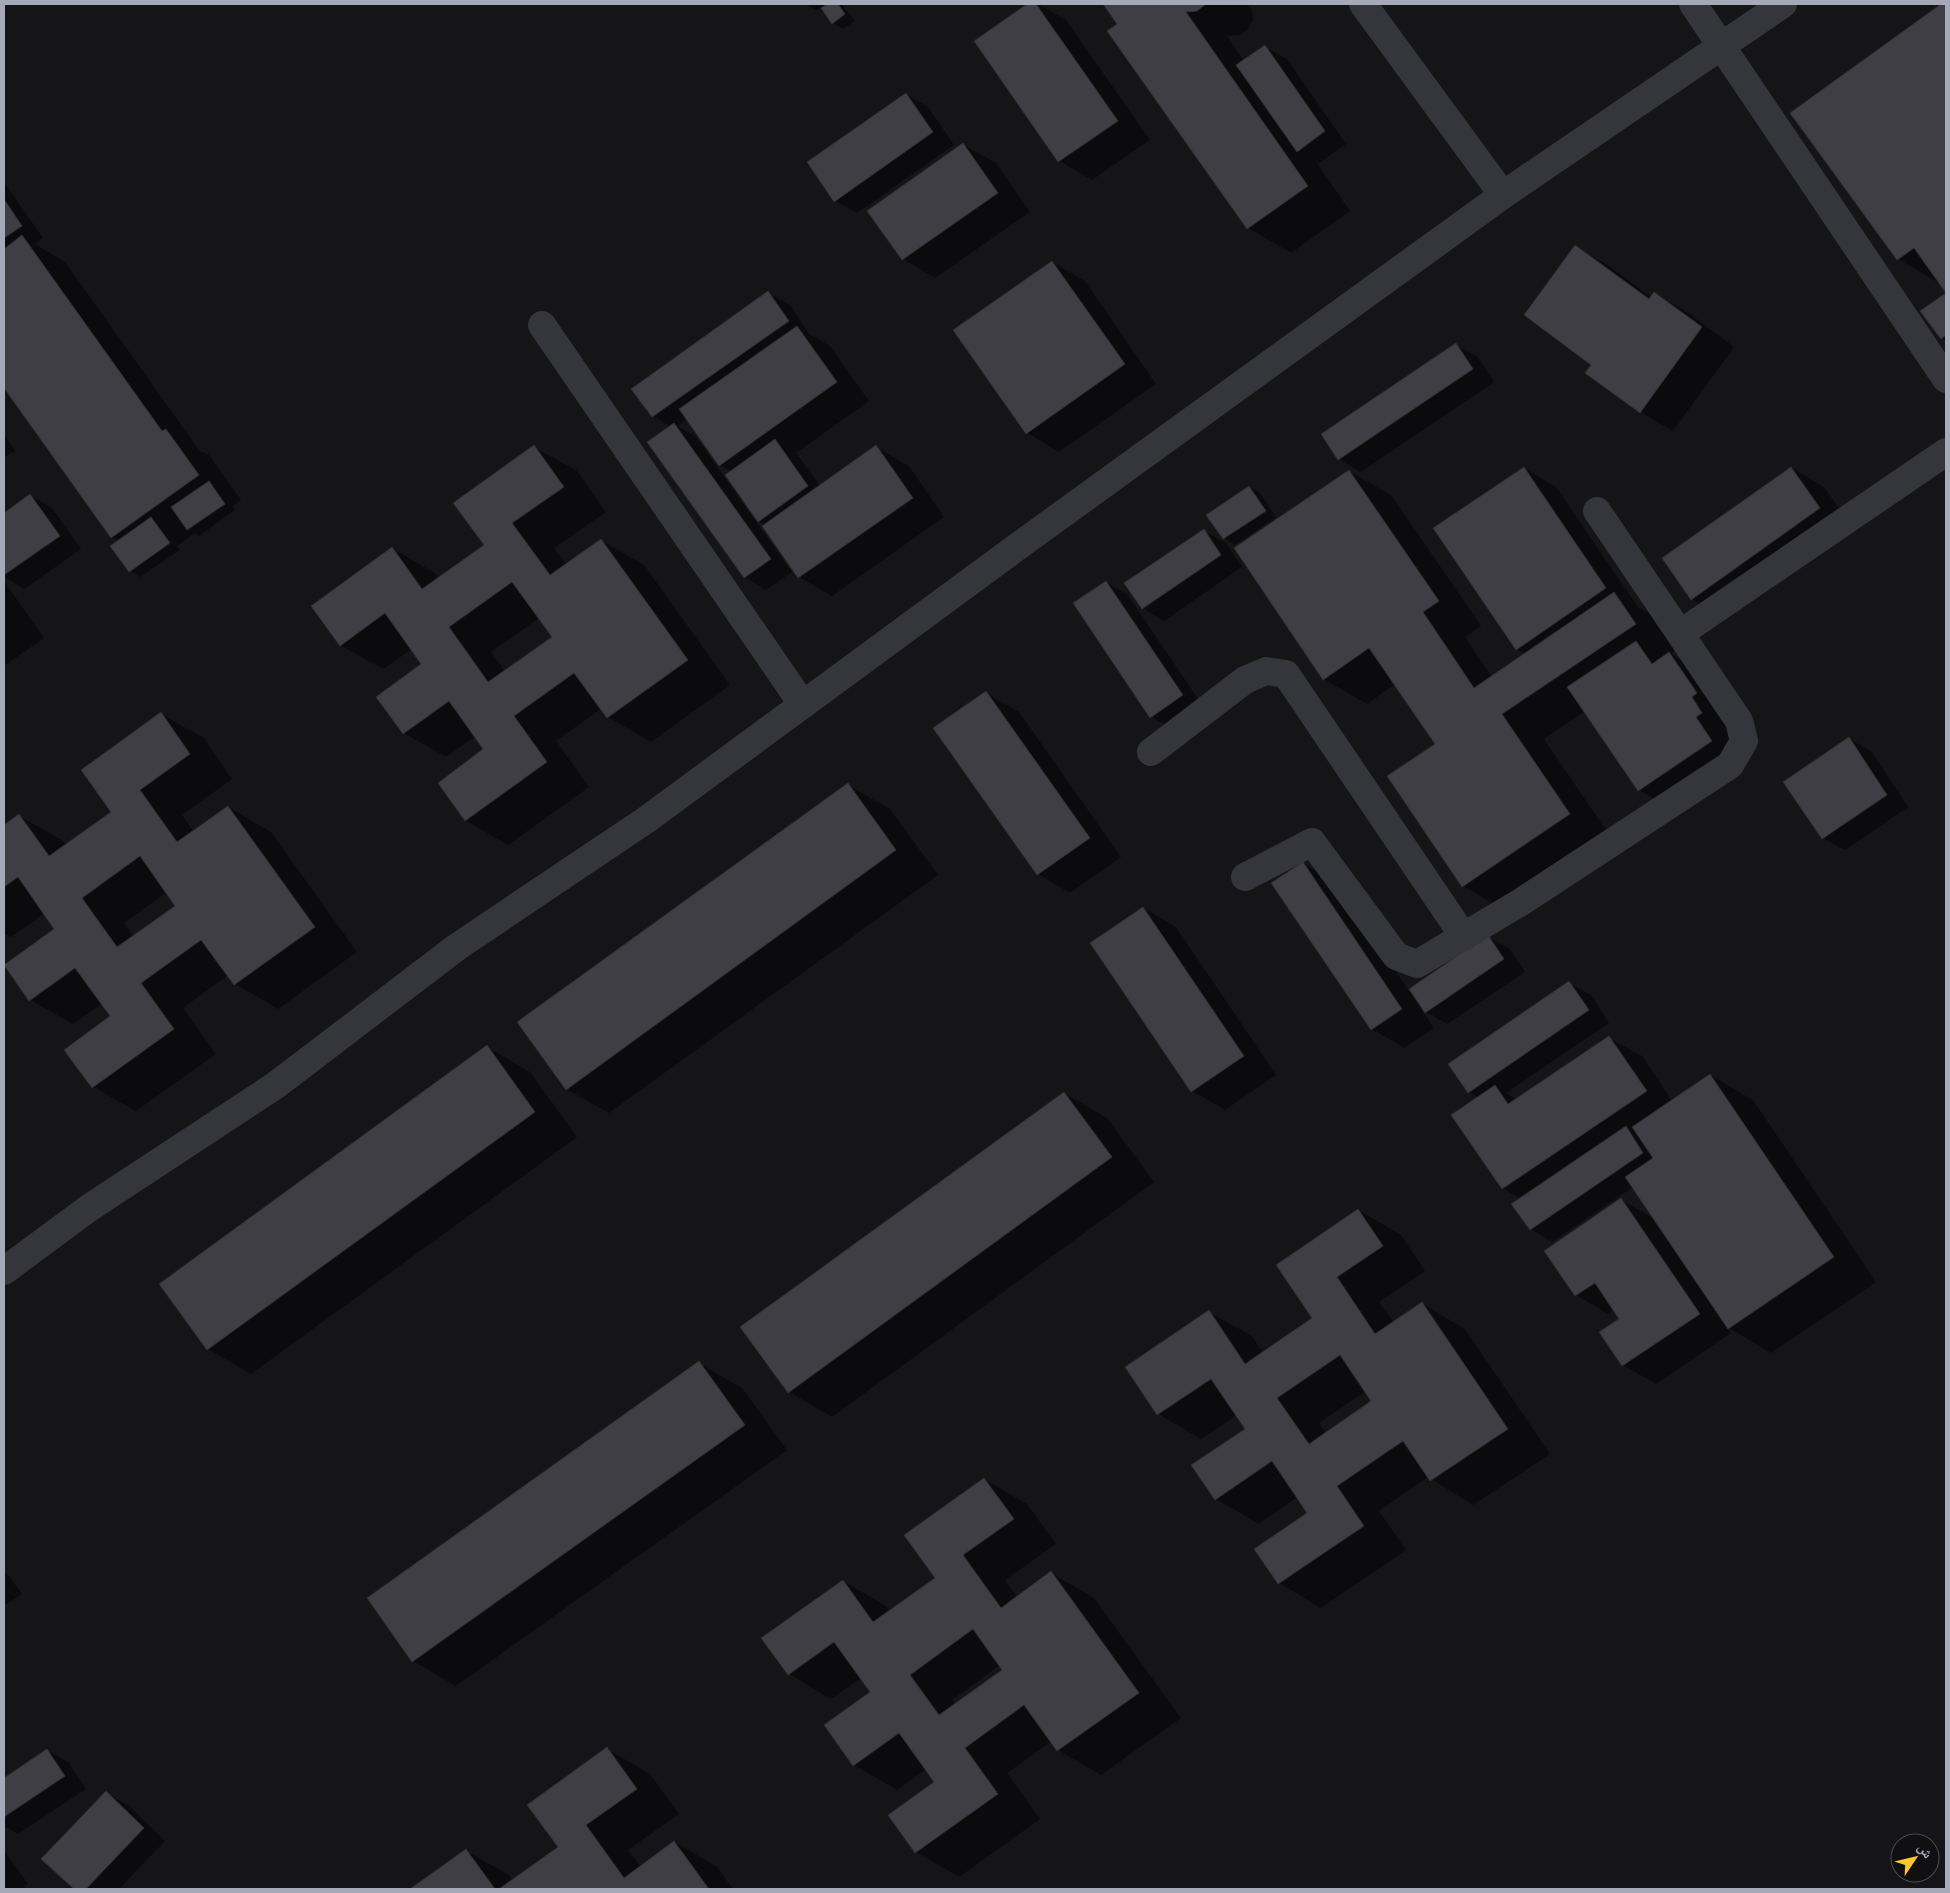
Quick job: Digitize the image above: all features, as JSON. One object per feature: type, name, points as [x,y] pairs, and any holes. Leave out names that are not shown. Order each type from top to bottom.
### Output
[{"type":"lane","points":[[1363,4],[1503,195]]},
{"type":"lane","points":[[1693,4],[1946,379]]},
{"type":"lane","points":[[4,1271],[89,1208],[276,1084],[457,947],[646,820],[1503,195],[1783,4]]},
{"type":"lane","points":[[542,325],[803,704]]},
{"type":"lane","points":[[1681,633],[1946,452]]},
{"type":"lane","points":[[1245,877],[1312,842],[1396,956],[1417,964],[1464,937],[1730,765],[1744,741],[1739,721],[1597,511]]},
{"type":"lane","points":[[1151,752],[1245,680],[1266,671],[1286,674],[1464,937]]},
{"type":"building","points":[[827,4],[838,4],[845,14],[832,24],[821,8]]},
{"type":"building","points":[[1027,4],[1036,4],[1118,121],[1058,162],[974,41]]},
{"type":"building","points":[[1103,4],[1206,4],[1197,11],[1186,12],[1308,186],[1247,229],[1107,31],[1117,24]]},
{"type":"building","points":[[1941,4],[1946,4],[1946,293],[1914,248],[1897,260],[1790,113]]},
{"type":"building","points":[[1265,45],[1325,131],[1297,152],[1236,65]]},
{"type":"building","points":[[906,93],[933,132],[834,202],[807,162]]},
{"type":"building","points":[[963,143],[998,193],[902,260],[867,211]]},
{"type":"building","points":[[4,199],[22,226],[4,238]]},
{"type":"building","points":[[22,235],[162,431],[166,429],[199,475],[111,538],[4,388],[4,249]]},
{"type":"building","points":[[1575,245],[1649,299],[1654,292],[1702,327],[1640,413],[1585,373],[1591,365],[1524,315]]},
{"type":"building","points":[[1052,261],[1125,364],[1026,434],[953,330]]},
{"type":"building","points":[[768,291],[789,321],[652,417],[631,389]]},
{"type":"building","points":[[1946,293],[1946,335],[1941,339],[1920,311]]},
{"type":"building","points":[[797,326],[837,382],[719,466],[679,409]]},
{"type":"building","points":[[1456,343],[1473,369],[1338,460],[1321,434]]},
{"type":"building","points":[[674,423],[771,559],[744,578],[647,442]]},
{"type":"building","points":[[775,439],[808,486],[758,522],[725,475]]},
{"type":"building","points":[[534,445],[564,487],[512,523],[550,575],[601,539],[688,660],[607,718],[574,673],[514,716],[547,762],[465,821],[438,783],[483,749],[449,701],[403,734],[376,697],[421,664],[385,613],[340,646],[311,606],[392,547],[422,589],[484,545],[453,503]],"holes":[[[512,582],[552,637],[488,682],[449,627]]]},
{"type":"building","points":[[876,445],[913,498],[798,578],[762,526]]},
{"type":"building","points":[[1524,467],[1606,588],[1516,650],[1433,528]]},
{"type":"building","points":[[1791,467],[1820,508],[1691,600],[1662,558]]},
{"type":"building","points":[[1349,470],[1439,601],[1423,612],[1474,688],[1614,592],[1636,624],[1502,714],[1570,814],[1462,887],[1387,776],[1435,744],[1369,648],[1323,680],[1234,548]]},
{"type":"building","points":[[209,481],[225,504],[187,530],[171,507]]},
{"type":"building","points":[[1249,486],[1266,511],[1223,539],[1206,515]]},
{"type":"building","points":[[30,494],[60,536],[4,575],[4,513]]},
{"type":"building","points":[[151,517],[170,543],[129,572],[110,546]]},
{"type":"building","points":[[1204,529],[1221,555],[1142,609],[1124,583]]},
{"type":"building","points":[[1106,581],[1183,695],[1150,718],[1073,603]]},
{"type":"building","points":[[1636,641],[1652,664],[1669,652],[1697,693],[1692,697],[1702,713],[1696,717],[1712,741],[1638,791],[1567,687]]},
{"type":"building","points":[[986,691],[1090,838],[1037,875],[933,728]]},
{"type":"building","points":[[161,712],[190,754],[140,790],[177,842],[228,806],[315,927],[234,985],[201,940],[141,983],[174,1029],[92,1088],[64,1050],[110,1016],[75,968],[29,1001],[4,965],[54,929],[18,877],[4,887],[4,825],[19,814],[49,856],[111,812],[81,770]],"holes":[[[140,856],[175,906],[117,947],[82,898]]]},
{"type":"building","points":[[1849,737],[1887,795],[1822,839],[1783,782]]},
{"type":"building","points":[[848,783],[896,850],[566,1090],[517,1022]]},
{"type":"building","points":[[1303,862],[1402,1009],[1371,1030],[1271,883]]},
{"type":"building","points":[[1143,907],[1244,1056],[1191,1092],[1090,943]]},
{"type":"building","points":[[1488,935],[1504,959],[1425,1013],[1409,989]]},
{"type":"building","points":[[1569,981],[1589,1010],[1468,1093],[1448,1064]]},
{"type":"building","points":[[1609,1036],[1647,1091],[1502,1189],[1451,1115],[1495,1085],[1508,1104]]},
{"type":"building","points":[[487,1045],[535,1112],[207,1350],[159,1284]]},
{"type":"building","points":[[1710,1074],[1834,1257],[1728,1329],[1625,1177],[1653,1158],[1632,1127]]},
{"type":"building","points":[[1064,1092],[1112,1157],[788,1393],[740,1327]]},
{"type":"building","points":[[1626,1126],[1643,1153],[1530,1230],[1511,1204]]},
{"type":"building","points":[[1621,1198],[1700,1314],[1622,1366],[1599,1332],[1619,1319],[1595,1283],[1575,1296],[1544,1251]]},
{"type":"building","points":[[1358,1209],[1383,1246],[1337,1277],[1375,1334],[1422,1302],[1508,1429],[1430,1481],[1403,1441],[1337,1486],[1364,1526],[1278,1584],[1254,1549],[1307,1513],[1272,1461],[1215,1500],[1191,1465],[1245,1429],[1211,1379],[1157,1415],[1125,1367],[1209,1310],[1245,1364],[1312,1318],[1276,1265]],"holes":[[[1340,1355],[1371,1401],[1309,1444],[1277,1398]]]},
{"type":"building","points":[[699,1361],[745,1425],[412,1662],[367,1598]]},
{"type":"building","points":[[984,1478],[1014,1519],[963,1555],[1001,1608],[1051,1571],[1139,1693],[1057,1751],[1024,1705],[965,1748],[998,1794],[915,1853],[888,1815],[934,1782],[899,1733],[853,1766],[824,1725],[870,1692],[834,1642],[788,1675],[761,1638],[843,1580],[873,1622],[935,1578],[904,1535]],"holes":[[[973,1629],[1002,1670],[939,1715],[910,1675]]]},
{"type":"building","points":[[607,1747],[637,1789],[586,1825],[624,1878],[674,1841],[709,1889],[499,1889],[558,1847],[527,1805]]},
{"type":"building","points":[[47,1749],[65,1776],[4,1817],[4,1778]]},
{"type":"building","points":[[106,1791],[144,1828],[86,1889],[74,1889],[41,1859]]},
{"type":"building","points":[[466,1849],[495,1889],[410,1889]]}]
